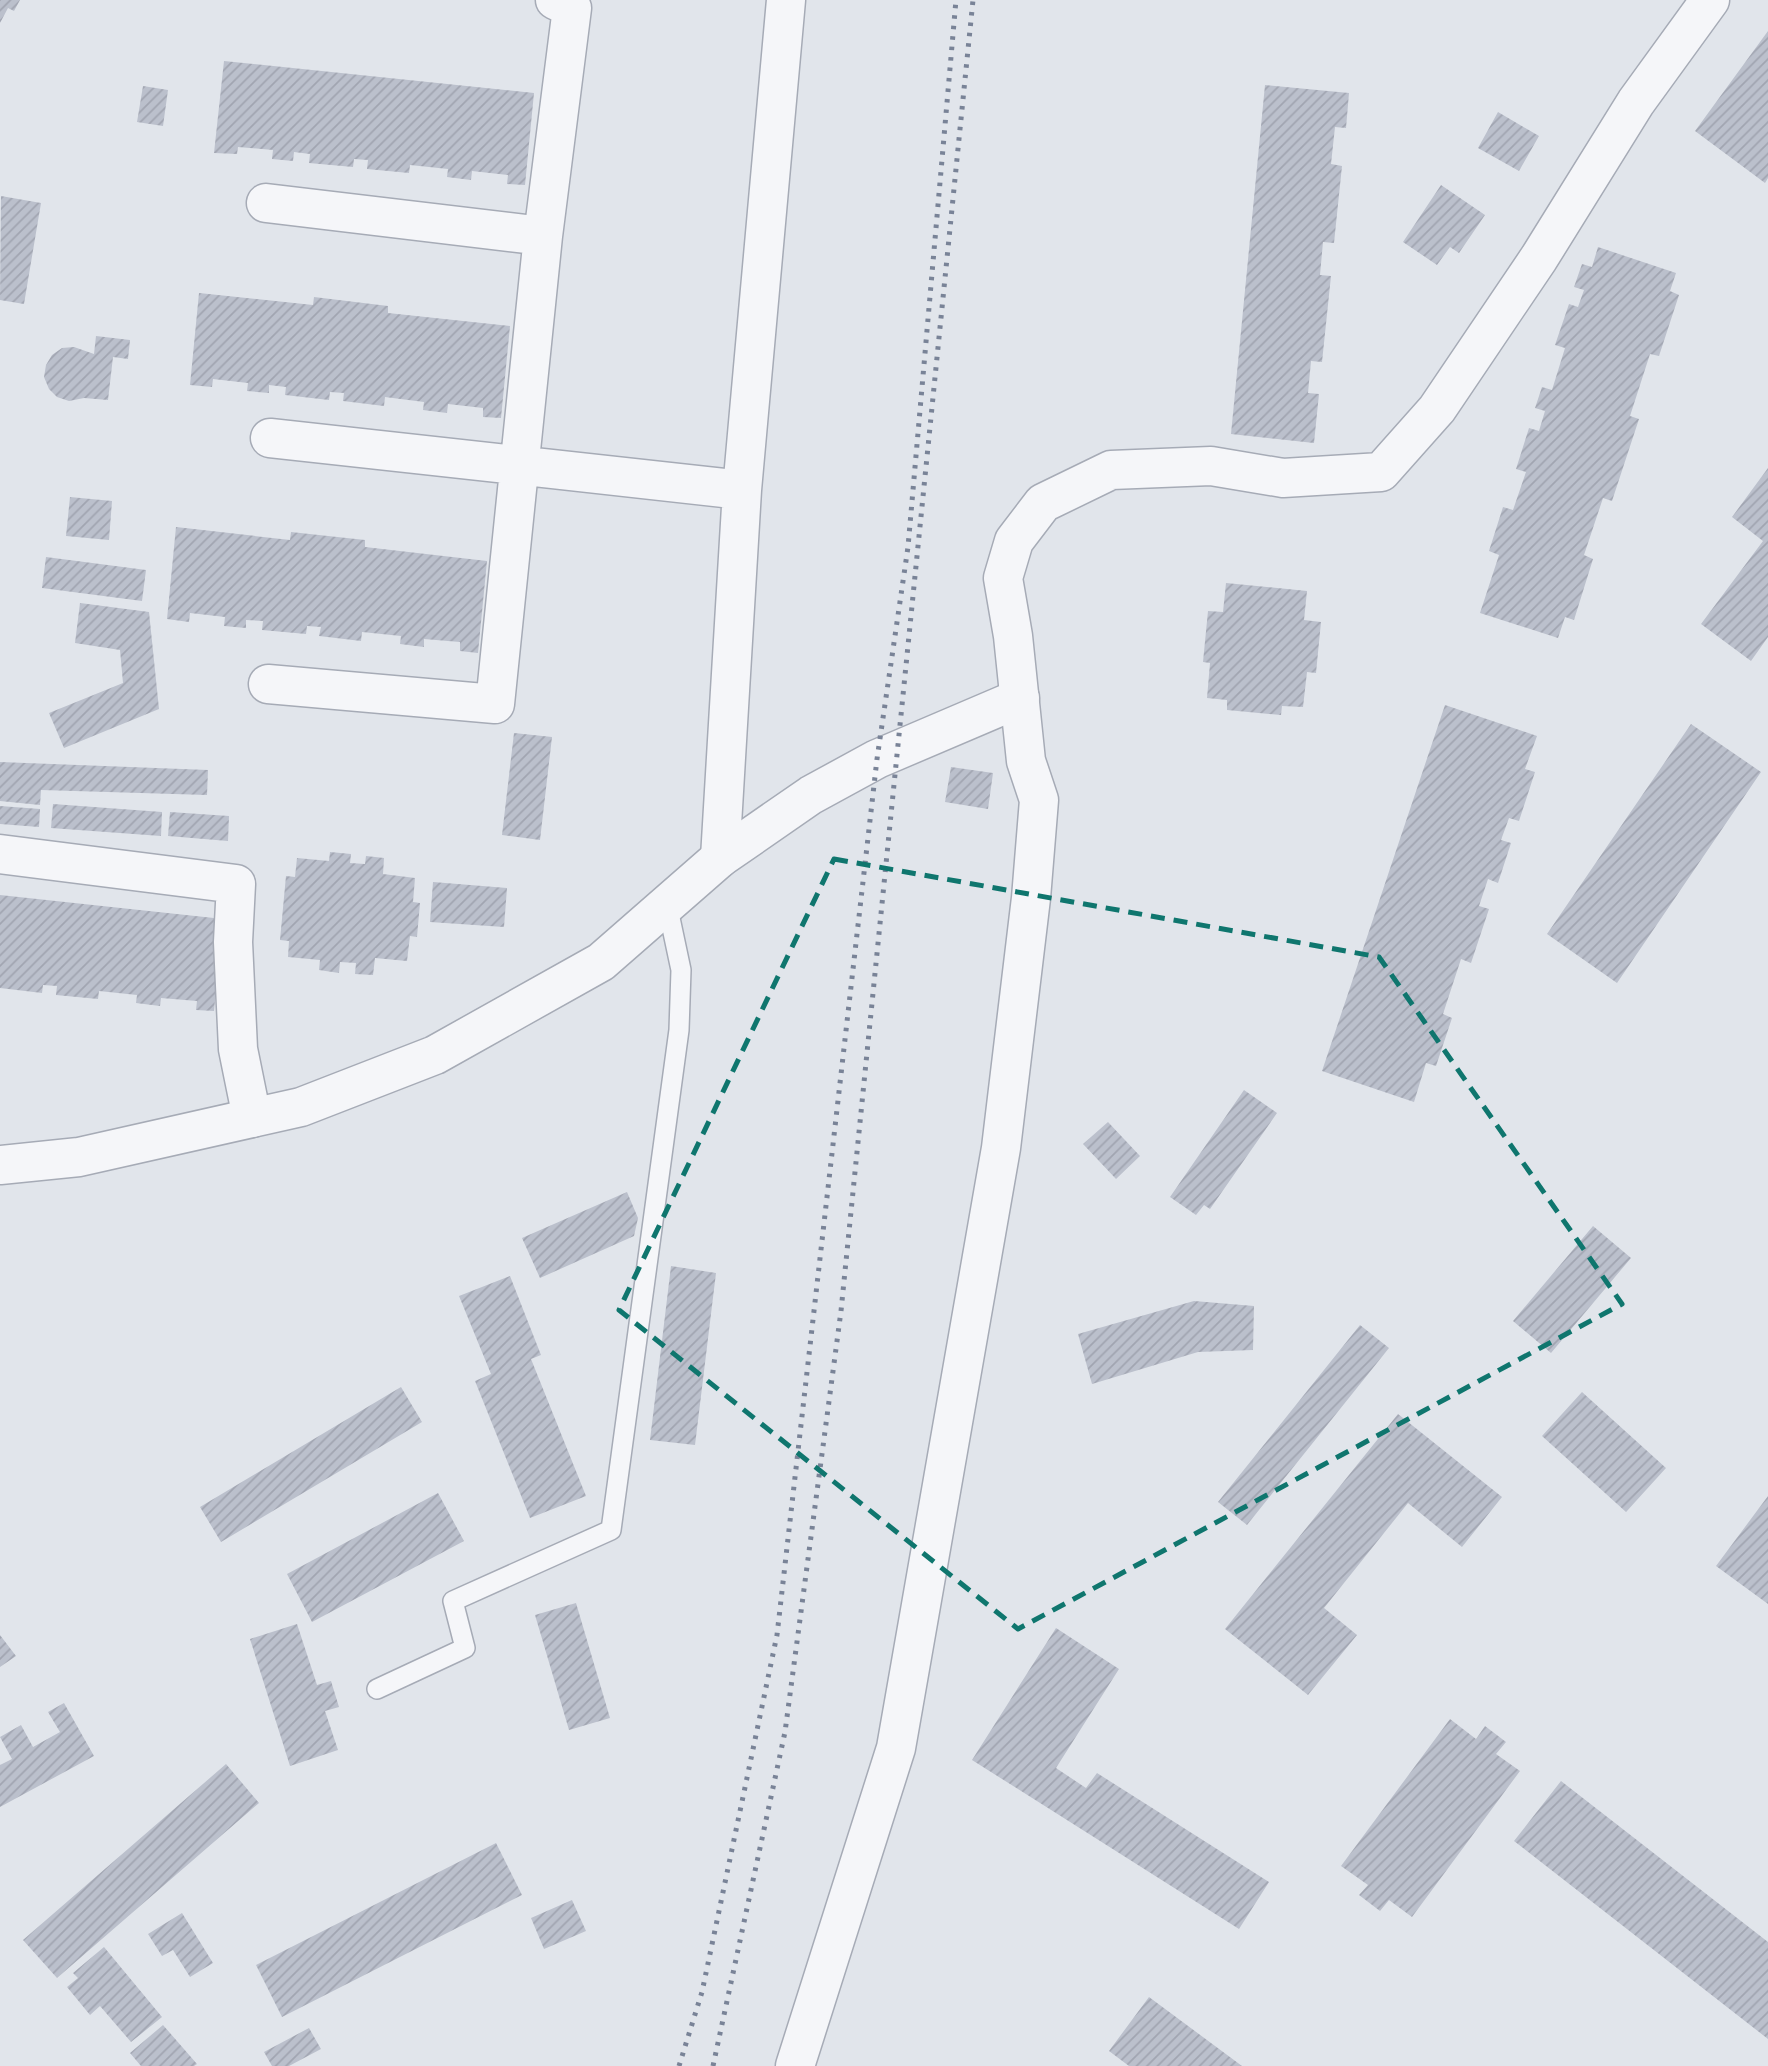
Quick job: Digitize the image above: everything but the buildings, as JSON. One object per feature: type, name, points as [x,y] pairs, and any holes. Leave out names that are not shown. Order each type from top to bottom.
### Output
[{"type":"street","points":[[268,684],[495,704],[544,236],[572,8],[555,0]]},
{"type":"street","points":[[795,2066],[896,1748],[1001,1148],[1031,898],[1039,800],[1026,761],[1003,578],[1014,541],[1043,503],[1111,470],[1211,466],[1283,478],[1381,472],[1437,409],[1539,258],[1636,102],[1710,0]]},
{"type":"street","points":[[720,858],[742,491],[784,2]]},
{"type":"street","points":[[266,203],[544,236]]},
{"type":"street","points":[[270,438],[742,491]]},
{"type":"street","points":[[0,1165],[79,1157],[301,1107],[435,1055],[601,962],[720,858],[811,795],[866,765],[1020,698]]},
{"type":"street","points":[[0,854],[236,884],[233,943],[238,1049],[252,1118]]},
{"type":"lane","points":[[377,1689],[465,1648],[453,1601],[611,1530],[679,1030],[681,970],[667,904]]},
{"type":"highlighted area","points":[[834,859],[1379,957],[1622,1304],[1018,1629],[619,1310]]},
{"type":"railway","points":[[679,2066],[702,1992],[777,1635],[877,759],[908,547],[956,0]]},
{"type":"railway","points":[[713,2066],[785,1732],[841,1311],[973,0]]}]
